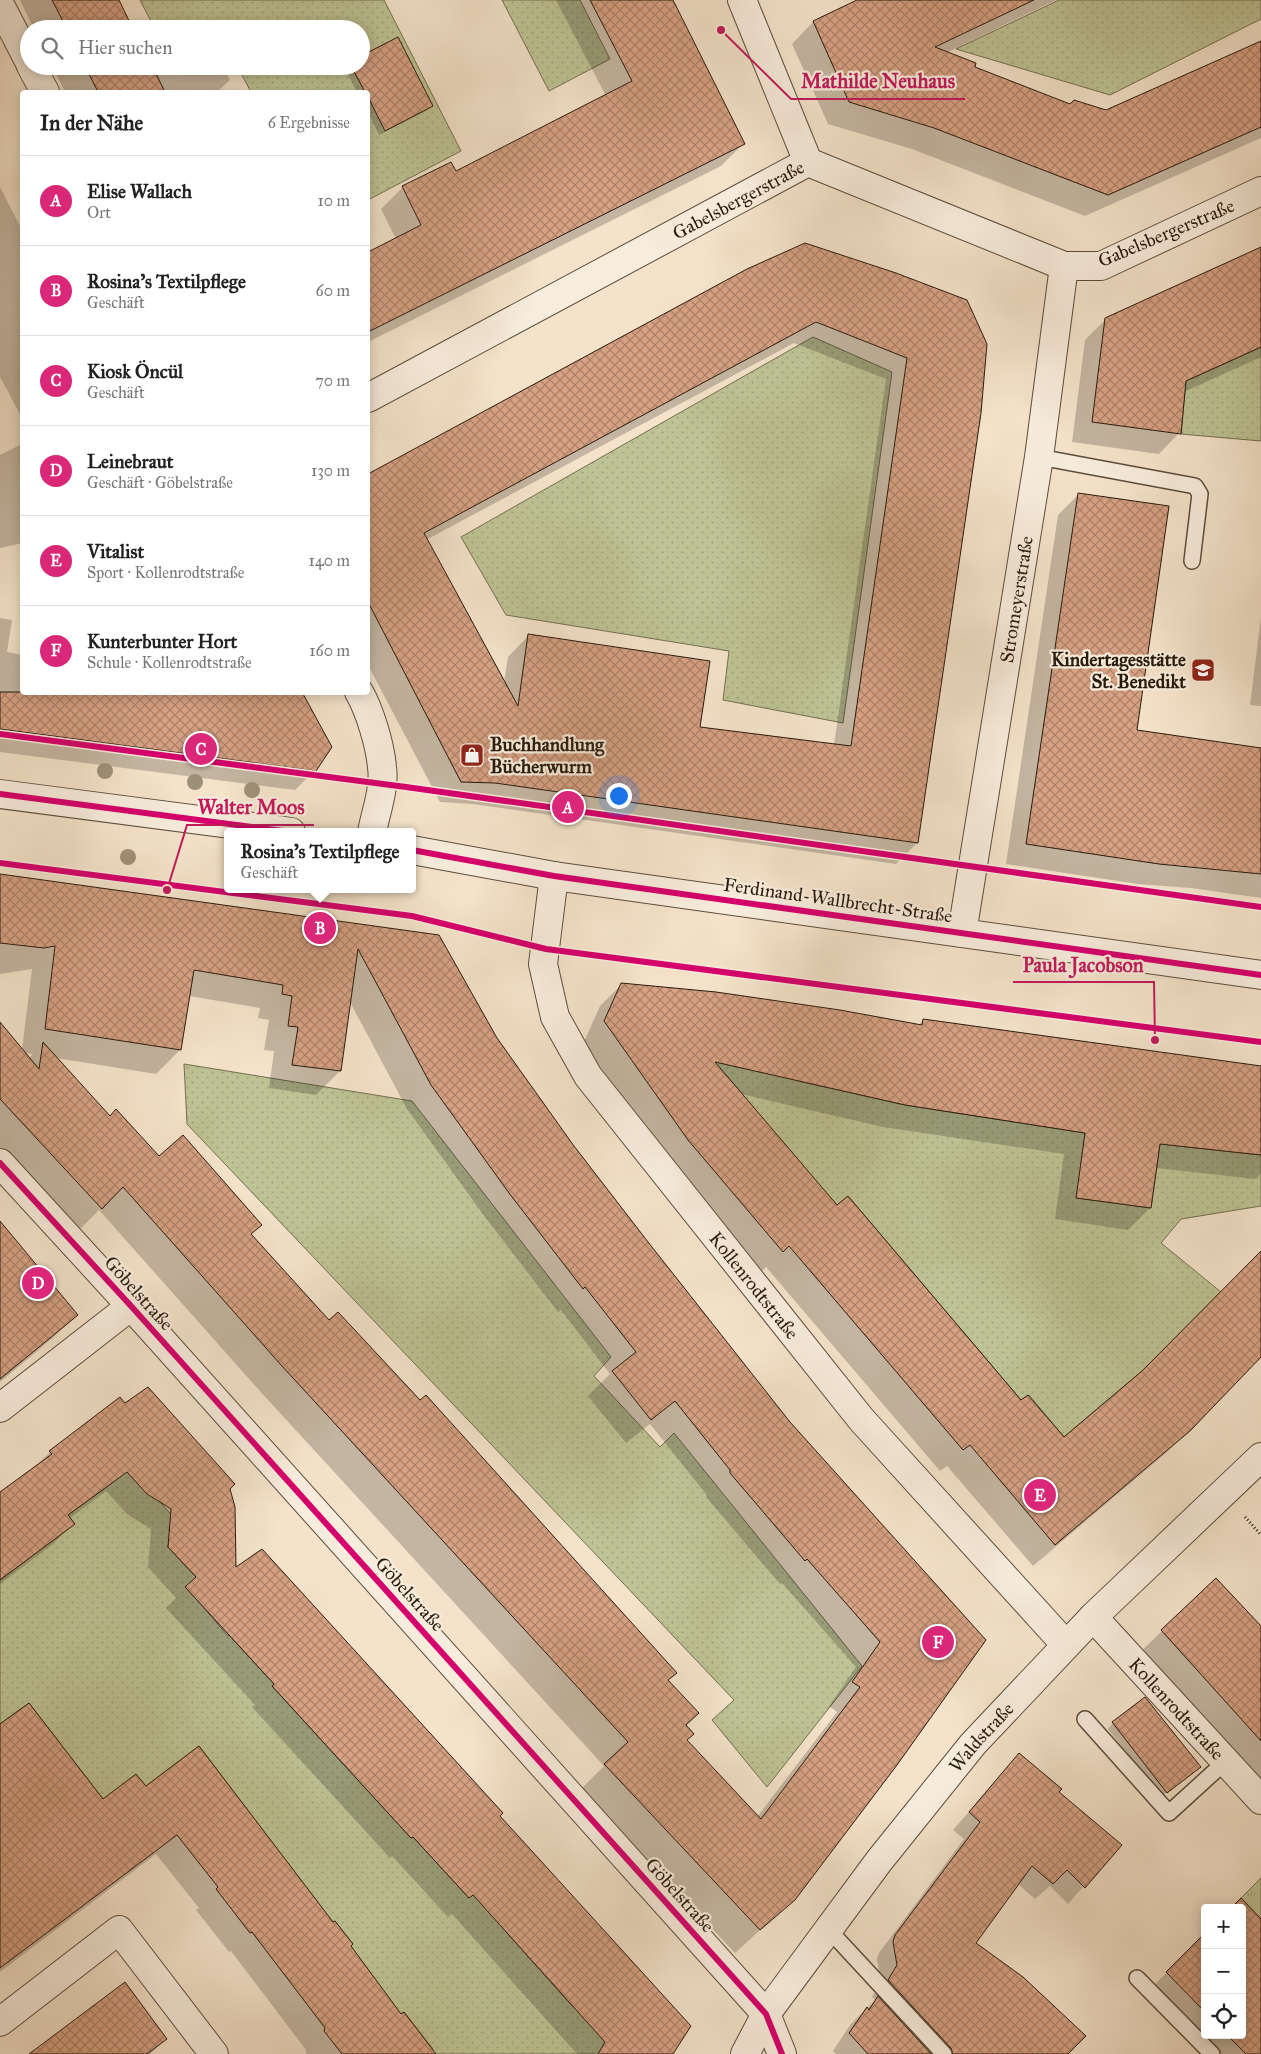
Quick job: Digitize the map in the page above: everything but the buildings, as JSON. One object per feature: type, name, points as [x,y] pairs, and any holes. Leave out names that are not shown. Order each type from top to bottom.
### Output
[{"type":"street","points":[[742,0],[808,162]]},
{"type":"street","points":[[0,5],[20,44]]},
{"type":"street","points":[[36,75],[44,90]]},
{"type":"street","name":"Gabelsbergerstraße","points":[[370,397],[808,162],[1064,266],[1101,266],[1261,191]]},
{"type":"street","name":"Stromeyerstraße","points":[[962,933],[1039,457],[1064,266]]},
{"type":"street","points":[[361,695],[366,705],[382,766],[382,785],[373,828]]},
{"type":"street","points":[[0,794],[260,828]]},
{"type":"street","name":"Ferdinand-Wallbrecht-Straße","points":[[416,851],[554,876],[1261,976]]},
{"type":"street","name":"Kollenrodtstraße","points":[[554,876],[543,964],[555,1018],[588,1076],[861,1419],[1066,1645]]},
{"type":"street","name":"Göbelstraße","points":[[0,1164],[131,1306],[766,2014],[782,2054]]},
{"type":"street","points":[[0,1408],[131,1306]]},
{"type":"street","name":"Waldstraße","points":[[745,2054],[766,2014],[879,1861],[973,1744],[1093,1617],[1261,1457]]},
{"type":"street","name":"Kollenrodtstraße","points":[[1093,1617],[1261,1800]]},
{"type":"street","points":[[0,2022],[119,1930],[214,2054]]},
{"type":"lane","points":[[1039,457],[1195,486],[1200,494],[1192,561]]},
{"type":"lane","points":[[1086,1719],[1169,1813],[1226,1761]]},
{"type":"lane","points":[[829,1930],[944,2054]]},
{"type":"lane","points":[[1137,1978],[1212,2054]]},
{"type":"green space","points":[[140,0],[384,0],[461,151],[370,199],[370,90],[250,90],[242,75],[370,75],[370,20],[150,20]]},
{"type":"green space","points":[[502,0],[580,0],[610,59],[549,91]]},
{"type":"green space","points":[[1059,0],[1261,0],[1261,19],[1110,95],[956,49]]},
{"type":"green space","points":[[813,337],[892,372],[843,723],[723,700],[729,651],[506,615],[461,537]]},
{"type":"green space","points":[[1261,347],[1261,441],[1181,434],[1186,381]]},
{"type":"green space","points":[[719,1052],[798,1081],[905,1105],[1085,1133],[1077,1198],[1151,1208],[1160,1144],[1261,1155],[1261,1206],[1181,1219],[1161,1243],[1221,1292],[1142,1371],[1064,1437],[1029,1395],[1021,1400],[848,1196],[837,1205],[710,1068]]},
{"type":"green space","points":[[184,1064],[412,1101],[611,1357],[594,1376],[660,1447],[674,1433],[862,1666],[767,1787],[712,1720],[734,1700],[187,1124]]},
{"type":"green space","points":[[130,1454],[160,1502],[174,1518],[170,1522],[169,1531],[175,1539],[167,1546],[196,1577],[186,1587],[228,1636],[274,1684],[272,1686],[411,1838],[413,1837],[469,1898],[479,1889],[509,1921],[502,1927],[514,1941],[530,1944],[523,1951],[572,2006],[617,2042],[598,2054],[427,2054],[433,2049],[404,2012],[397,2018],[350,1946],[352,1944],[335,1921],[332,1922],[199,1746],[146,1786],[103,1799],[29,1703],[0,1724],[0,1580],[74,1524],[68,1515],[112,1483]]},
{"type":"green space","points":[[1261,1878],[1261,1919],[1241,1898]]},
{"type":"cycle path","points":[[0,734],[406,787],[1261,907]]},
{"type":"cycle path","points":[[0,794],[260,828]]},
{"type":"cycle path","points":[[416,851],[554,876],[1261,975]]},
{"type":"cycle path","points":[[0,863],[224,892]]},
{"type":"cycle path","points":[[233,893],[412,916],[546,949],[1261,1042]]},
{"type":"cycle path","points":[[0,1163],[131,1306],[766,2014],[782,2054]]},
{"type":"place","name":"Mathilde Neuhaus","points":[[721,30]]},
{"type":"place","name":"Kindertagesstätte St. Benedikt","points":[[1203,670]]},
{"type":"place","name":"Kiosk Öncül","points":[[201,749]]},
{"type":"place","name":"Buchhandlung Bücherwurm","points":[[472,755]]},
{"type":"place","name":"Elise Wallach","points":[[568,807]]},
{"type":"place","name":"Walter Moos","points":[[167,890]]},
{"type":"place","name":"Rosina's Textilpflege","points":[[320,928]]},
{"type":"place","name":"Paula Jacobson","points":[[1155,1040]]},
{"type":"place","name":"Leinebraut","points":[[38,1283]]},
{"type":"place","name":"Vitalist","points":[[1040,1495]]},
{"type":"place","name":"Kunterbunter Hort","points":[[938,1642]]}]
